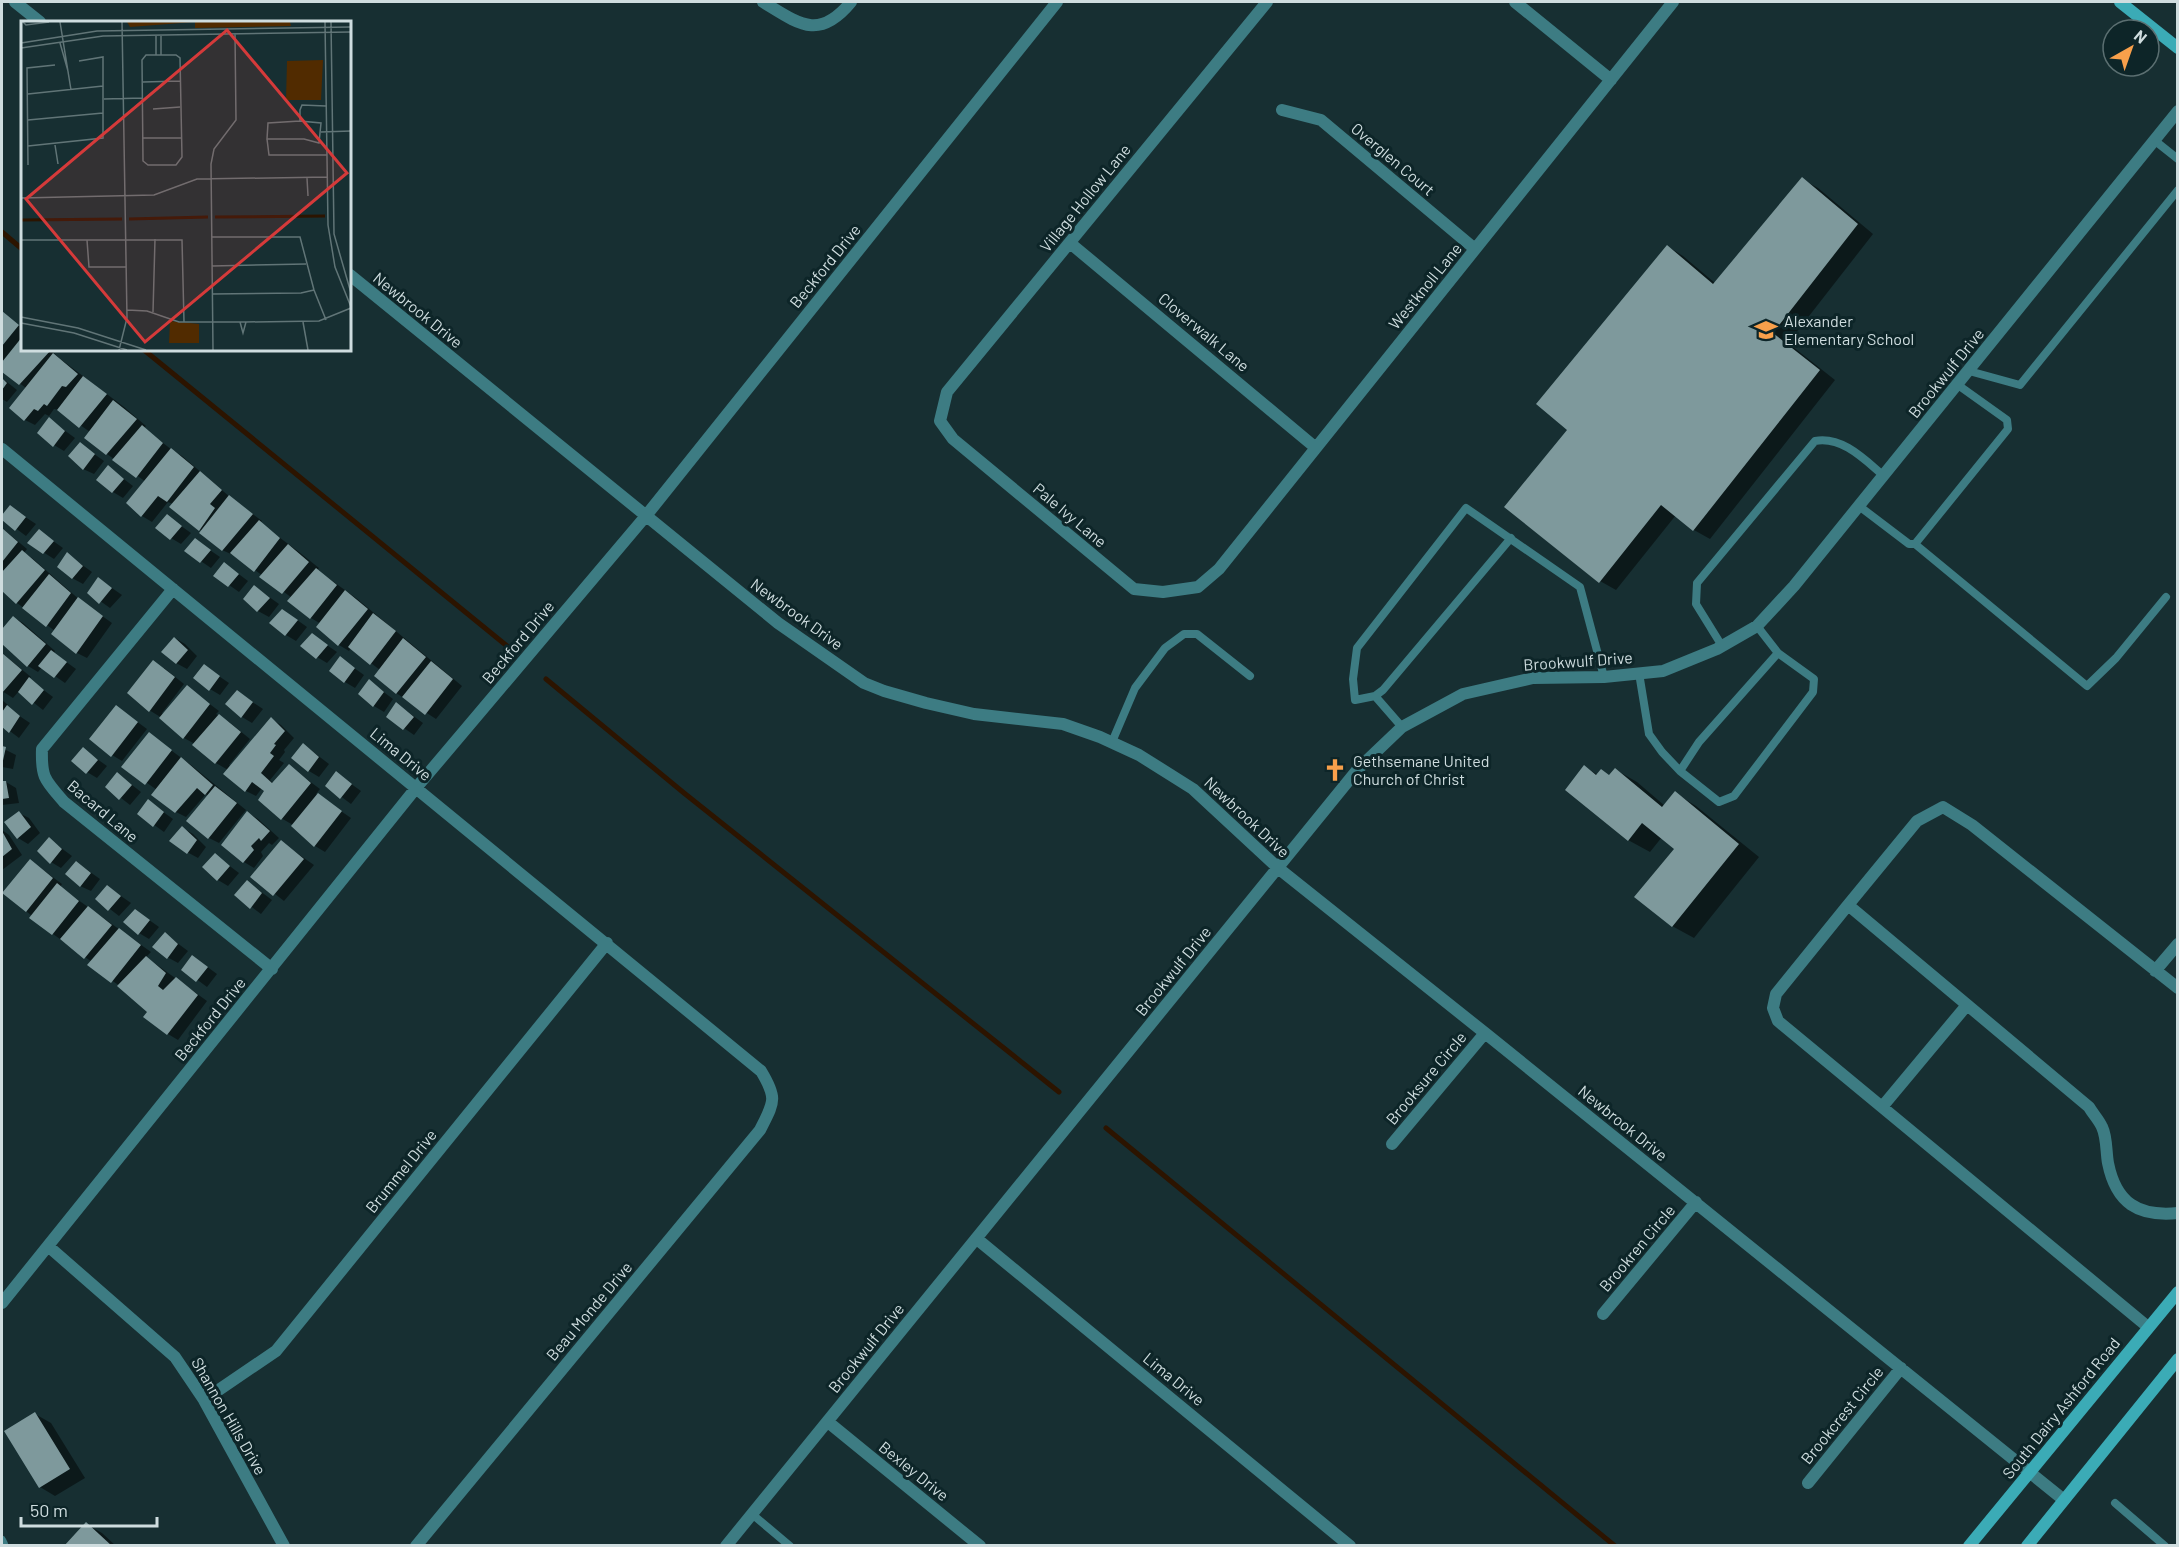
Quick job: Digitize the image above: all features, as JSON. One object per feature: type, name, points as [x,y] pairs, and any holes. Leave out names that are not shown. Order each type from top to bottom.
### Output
[{"type":"main road","points":[[2120,2],[2178,48]]},
{"type":"main road","name":"South Dairy Ashford Road","points":[[1969,1545],[2178,1292]]},
{"type":"main road","points":[[2027,1545],[2178,1359]]},
{"type":"street","points":[[15,2],[39,21]]},
{"type":"street","points":[[763,2],[796,22],[819,26],[840,15],[851,2]]},
{"type":"street","name":"Beckford Drive","points":[[2,1303],[416,788],[645,517],[1057,2]]},
{"type":"street","name":"Village Hollow Lane","points":[[940,421],[947,392],[1267,2]]},
{"type":"street","points":[[1515,2],[1611,80]]},
{"type":"street","name":"Westknoll Lane","points":[[1198,587],[1219,569],[1673,2]]},
{"type":"street","name":"Overglen Court","points":[[1282,110],[1321,120],[1475,249]]},
{"type":"street","name":"Brookwulf Drive","points":[[726,1545],[1358,769],[1402,727],[1463,694],[1533,678],[1604,677],[1663,670],[1722,646],[1757,626],[1794,586],[1884,476],[2178,111]]},
{"type":"street","name":"Cloverwalk Lane","points":[[1070,243],[1316,448]]},
{"type":"street","name":"Newbrook Drive","points":[[351,276],[778,623],[864,683],[884,691],[974,714],[1063,724],[1112,742],[1158,765],[1193,789],[1278,868],[2064,1500]]},
{"type":"street","name":"Pale Ivy Lane","points":[[940,421],[953,439],[1134,589],[1163,592],[1198,587]]},
{"type":"street","name":"Lima Drive","points":[[2,449],[761,1071],[773,1091]]},
{"type":"street","name":"Bacard Lane","points":[[173,589],[42,749],[41,770],[48,784],[64,802],[272,969]]},
{"type":"street","points":[[2148,1327],[1778,1021],[1773,1008],[1776,994],[1917,821],[1943,807],[1972,825],[2178,988]]},
{"type":"street","points":[[1848,905],[2089,1107],[2103,1128],[2108,1164],[2115,1188],[2125,1200],[2141,1211],[2160,1215],[2178,1213]]},
{"type":"street","name":"Brummel Drive","points":[[204,1400],[276,1351],[606,944]]},
{"type":"street","points":[[2155,970],[2178,944]]},
{"type":"street","points":[[1882,1107],[1967,1005]]},
{"type":"street","name":"Brooksure Circle","points":[[1392,1144],[1485,1033]]},
{"type":"street","name":"Beau Monde Drive","points":[[416,1545],[760,1130],[771,1109],[773,1091]]},
{"type":"street","name":"Brookren Circle","points":[[1603,1314],[1696,1202]]},
{"type":"street","name":"Lima Drive","points":[[976,1239],[1350,1545]]},
{"type":"street","name":"Shannon Hills Drive","points":[[48,1246],[175,1357],[204,1400],[284,1545]]},
{"type":"street","name":"Brookcrest Circle","points":[[1808,1483],[1901,1368]]},
{"type":"street","name":"Bexley Drive","points":[[828,1422],[980,1545]]},
{"type":"lane","points":[[2154,140],[2178,159]]},
{"type":"lane","points":[[1969,371],[2020,385],[2178,190]]},
{"type":"lane","points":[[1915,544],[2008,429],[2007,420],[1958,385]]},
{"type":"lane","points":[[1722,646],[1696,604],[1697,583],[1815,441],[1824,439],[1837,441],[1860,455],[1884,476]]},
{"type":"lane","points":[[1859,506],[1909,544],[1915,544],[2087,686],[2116,658],[2166,597]]},
{"type":"lane","points":[[1511,538],[1383,690],[1375,696],[1355,700],[1353,679],[1358,648],[1466,508],[1511,538],[1580,587],[1604,677]]},
{"type":"lane","points":[[1639,673],[1649,735],[1680,771],[1719,802],[1734,796],[1813,692],[1814,679],[1778,653],[1757,626]]},
{"type":"lane","points":[[1112,742],[1136,688],[1165,648],[1184,634],[1197,634],[1250,676]]},
{"type":"lane","points":[[1680,771],[1699,742],[1778,653]]},
{"type":"lane","points":[[1375,696],[1402,727]]},
{"type":"lane","points":[[2115,1503],[2165,1545]]},
{"type":"lane","points":[[752,1514],[790,1545]]},
{"type":"lane","points":[[2,1540],[4,1544],[2,1545]]},
{"type":"building","points":[[1802,177],[1858,224],[1773,333],[1820,370],[1693,531],[1661,505],[1599,583],[1504,507],[1567,430],[1536,404],[1667,245],[1713,284]]},
{"type":"building","points":[[2,311],[19,325],[2,346]]},
{"type":"building","points":[[21,338],[21,351],[50,351],[19,385],[2,372],[2,362]]},
{"type":"building","points":[[53,353],[78,374],[66,387],[62,386],[47,406],[44,404],[38,411],[34,409],[24,421],[9,408]]},
{"type":"building","points":[[83,376],[107,394],[79,428],[57,410]]},
{"type":"building","points":[[2,378],[7,383],[2,390]]},
{"type":"building","points":[[113,400],[137,419],[106,455],[84,438]]},
{"type":"building","points":[[49,417],[65,431],[53,447],[37,433]]},
{"type":"building","points":[[142,425],[163,443],[136,478],[112,460]]},
{"type":"building","points":[[80,442],[95,454],[83,470],[68,456]]},
{"type":"building","points":[[171,448],[194,467],[167,502],[158,496],[141,517],[126,503]]},
{"type":"building","points":[[108,465],[124,479],[112,493],[96,480]]},
{"type":"building","points":[[200,471],[222,490],[210,504],[215,508],[199,531],[169,507]]},
{"type":"building","points":[[229,495],[253,514],[222,551],[199,533]]},
{"type":"building","points":[[10,505],[26,517],[15,531],[2,520],[2,515]]},
{"type":"building","points":[[167,514],[182,526],[170,540],[155,528]]},
{"type":"building","points":[[259,520],[280,538],[254,572],[230,553]]},
{"type":"building","points":[[2,528],[18,542],[2,562]]},
{"type":"building","points":[[39,529],[54,541],[43,554],[27,543]]},
{"type":"building","points":[[195,538],[211,550],[200,563],[184,551]]},
{"type":"building","points":[[288,544],[309,562],[282,594],[259,577]]},
{"type":"building","points":[[22,550],[45,570],[16,604],[2,591],[2,572]]},
{"type":"building","points":[[67,552],[83,566],[72,579],[57,567]]},
{"type":"building","points":[[224,562],[239,574],[228,587],[213,576]]},
{"type":"building","points":[[316,568],[337,585],[310,619],[287,601]]},
{"type":"building","points":[[49,574],[71,593],[46,627],[22,608]]},
{"type":"building","points":[[98,577],[112,588],[99,604],[87,593]]},
{"type":"building","points":[[254,585],[270,598],[257,612],[243,599]]},
{"type":"building","points":[[345,590],[368,609],[338,646],[316,627]]},
{"type":"building","points":[[78,597],[103,616],[76,654],[51,634]]},
{"type":"building","points":[[282,609],[298,620],[285,636],[269,623]]},
{"type":"building","points":[[373,613],[396,631],[370,665],[348,647]]},
{"type":"building","points":[[13,616],[46,644],[27,667],[2,644],[2,629]]},
{"type":"building","points":[[312,633],[328,645],[316,659],[300,646]]},
{"type":"building","points":[[174,637],[188,650],[176,664],[161,652]]},
{"type":"building","points":[[403,638],[426,657],[396,694],[374,676]]},
{"type":"building","points":[[51,650],[67,662],[54,678],[38,666]]},
{"type":"building","points":[[2,653],[22,670],[2,693]]},
{"type":"building","points":[[340,656],[355,668],[344,683],[329,671]]},
{"type":"building","points":[[153,660],[175,677],[149,712],[127,693]]},
{"type":"building","points":[[431,661],[453,679],[425,715],[402,697]]},
{"type":"building","points":[[204,664],[220,676],[209,691],[193,678]]},
{"type":"building","points":[[29,677],[44,690],[32,705],[18,692]]},
{"type":"building","points":[[369,679],[384,692],[373,707],[358,694]]},
{"type":"building","points":[[187,685],[210,704],[183,739],[159,718]]},
{"type":"building","points":[[237,690],[253,702],[241,718],[225,704]]},
{"type":"building","points":[[396,702],[414,717],[403,730],[386,717]]},
{"type":"building","points":[[7,705],[20,716],[9,733],[2,727],[2,712]]},
{"type":"building","points":[[116,705],[138,722],[111,757],[89,739]]},
{"type":"building","points":[[219,714],[241,732],[215,764],[192,745]]},
{"type":"building","points":[[271,717],[285,731],[274,744],[276,745],[270,753],[274,756],[261,773],[272,783],[289,764],[311,783],[281,820],[258,800],[264,791],[252,782],[245,792],[223,774]]},
{"type":"building","points":[[149,732],[172,750],[145,785],[121,767]]},
{"type":"building","points":[[303,743],[319,757],[308,772],[291,758]]},
{"type":"building","points":[[2,746],[6,747],[2,765]]},
{"type":"building","points":[[83,747],[98,760],[86,774],[71,761]]},
{"type":"building","points":[[181,757],[213,785],[205,795],[197,788],[175,813],[151,795]]},
{"type":"building","points":[[1584,765],[1596,775],[1601,769],[1609,775],[1615,768],[1662,807],[1675,791],[1739,844],[1672,927],[1634,897],[1674,849],[1642,823],[1628,841],[1565,790]]},
{"type":"building","points":[[336,771],[352,784],[340,799],[325,786]]},
{"type":"building","points":[[117,772],[132,785],[119,800],[105,787]]},
{"type":"building","points":[[2,781],[6,781],[9,798],[2,799]]},
{"type":"building","points":[[215,786],[237,803],[208,839],[186,821]]},
{"type":"building","points":[[318,793],[342,811],[314,847],[291,826]]},
{"type":"building","points":[[148,799],[164,812],[153,827],[137,814]]},
{"type":"building","points":[[19,811],[31,827],[17,839],[4,822]]},
{"type":"building","points":[[247,811],[270,831],[261,841],[259,838],[251,846],[254,850],[243,863],[221,845]]},
{"type":"building","points":[[182,826],[197,840],[187,854],[169,841]]},
{"type":"building","points":[[2,831],[12,849],[2,857]]},
{"type":"building","points":[[49,837],[62,849],[50,864],[37,851]]},
{"type":"building","points":[[281,840],[304,859],[273,896],[250,877]]},
{"type":"building","points":[[215,853],[230,866],[217,881],[202,867]]},
{"type":"building","points":[[30,859],[53,878],[26,912],[2,893]]},
{"type":"building","points":[[76,861],[91,873],[80,887],[65,874]]},
{"type":"building","points":[[247,880],[262,893],[250,909],[234,895]]},
{"type":"building","points":[[57,883],[79,901],[52,935],[29,918]]},
{"type":"building","points":[[107,885],[121,896],[108,911],[95,899]]},
{"type":"building","points":[[88,906],[112,925],[84,959],[60,939]]},
{"type":"building","points":[[135,909],[150,920],[138,935],[123,922]]},
{"type":"building","points":[[119,928],[141,945],[111,983],[87,965]]},
{"type":"building","points":[[165,932],[178,944],[167,959],[152,947]]},
{"type":"building","points":[[192,955],[208,967],[196,982],[181,970]]},
{"type":"building","points":[[146,956],[166,973],[158,986],[163,990],[176,977],[198,995],[167,1035],[143,1017],[147,1012],[117,986]]},
{"type":"building","points":[[35,1412],[70,1469],[39,1488],[4,1431]]},
{"type":"building","points":[[86,1522],[112,1546],[64,1546]]},
{"type":"waterway","points":[[2,232],[21,248]]},
{"type":"waterway","points":[[145,351],[507,646]]},
{"type":"waterway","points":[[546,679],[684,793],[1059,1092]]},
{"type":"waterway","points":[[1106,1128],[1615,1546]]},
{"type":"place","name":"Alexander Elementary School","points":[[1766,330]]},
{"type":"place","name":"Gethsemane United Church of Christ","points":[[1335,770]]}]
